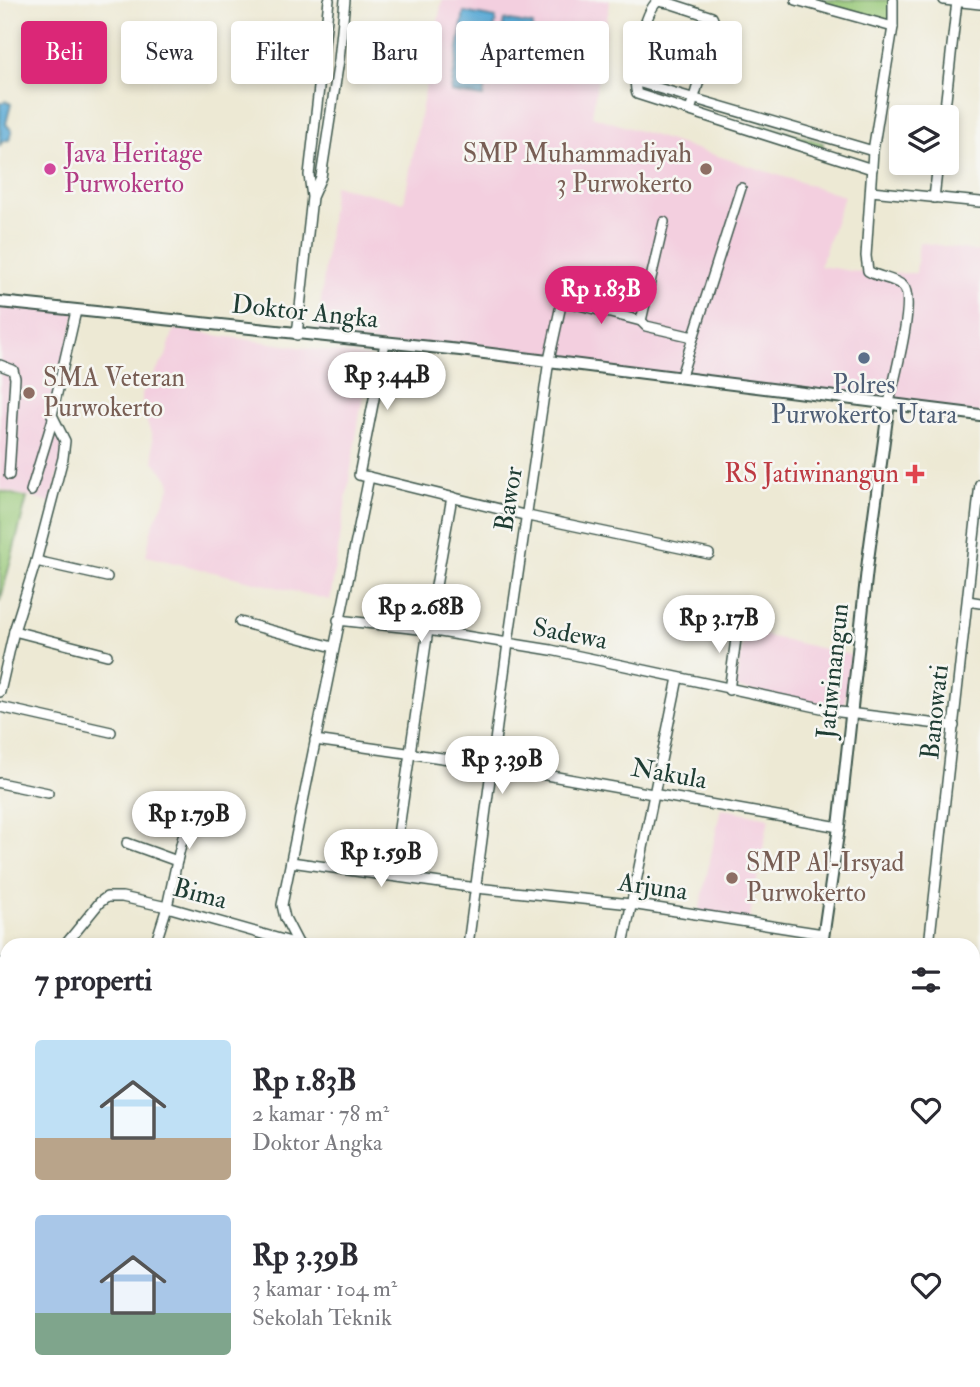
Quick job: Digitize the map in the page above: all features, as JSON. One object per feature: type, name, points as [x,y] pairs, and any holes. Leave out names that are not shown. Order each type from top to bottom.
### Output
[{"type":"street","points":[[328,21],[329,0]]},
{"type":"street","points":[[312,197],[321,177],[339,60],[345,0]]},
{"type":"street","points":[[796,0],[893,27]]},
{"type":"street","points":[[888,403],[906,320],[908,297],[904,287],[873,274],[866,266],[873,151],[893,27],[894,0]]},
{"type":"street","points":[[944,0],[980,4]]},
{"type":"street","points":[[647,21],[650,10],[658,1],[712,17],[714,21]]},
{"type":"street","points":[[945,105],[957,1]]},
{"type":"street","points":[[328,17],[343,17]]},
{"type":"street","points":[[333,59],[339,60]]},
{"type":"street","points":[[297,335],[312,197],[309,175],[320,84]]},
{"type":"street","points":[[635,84],[638,95],[872,169]]},
{"type":"street","points":[[648,84],[873,151]]},
{"type":"street","points":[[690,111],[698,84]]},
{"type":"street","points":[[755,132],[760,118]]},
{"type":"street","points":[[824,155],[830,140]]},
{"type":"street","points":[[934,198],[937,175]]},
{"type":"street","points":[[681,376],[741,188]]},
{"type":"street","points":[[871,191],[980,202]]},
{"type":"street","points":[[664,222],[641,321],[646,326],[693,337]]},
{"type":"street","name":"Doktor Angka","points":[[0,302],[549,360],[980,415]]},
{"type":"street","name":"Bawor","points":[[469,938],[549,360],[562,302],[641,321]]},
{"type":"street","points":[[31,491],[53,419],[76,311]]},
{"type":"street","points":[[386,343],[359,475],[528,516],[709,554]]},
{"type":"street","points":[[0,365],[13,370],[15,378],[9,475]]},
{"type":"street","name":"Jatiwinangun","points":[[822,938],[839,827],[888,403]]},
{"type":"street","points":[[0,692],[65,446],[63,436],[53,419]]},
{"type":"street","points":[[296,938],[285,918],[282,905],[369,477]]},
{"type":"street","name":"Banowati","points":[[930,938],[980,484]]},
{"type":"street","points":[[392,876],[428,630],[452,497]]},
{"type":"street","points":[[36,561],[107,577]]},
{"type":"street","points":[[968,601],[980,603]]},
{"type":"street","name":"Sadewa","points":[[338,620],[428,630],[551,650],[850,714],[954,726]]},
{"type":"street","points":[[240,622],[333,647]]},
{"type":"street","points":[[729,690],[738,624]]},
{"type":"street","points":[[14,631],[107,655]]},
{"type":"street","points":[[624,938],[678,678]]},
{"type":"street","points":[[0,707],[111,732]]},
{"type":"street","name":"Nakula","points":[[315,740],[491,765],[839,827]]},
{"type":"street","points":[[0,783],[48,793]]},
{"type":"street","points":[[157,938],[190,808]]},
{"type":"street","points":[[127,844],[177,861]]},
{"type":"street","name":"Arjuna","points":[[291,862],[475,888],[631,904],[811,938]]},
{"type":"street","name":"Bima","points":[[71,938],[100,902],[107,897],[121,897],[167,907],[276,938]]},
{"type":"shaded area","points":[[442,0],[610,0],[607,21],[456,21],[456,84],[597,84],[592,116],[844,196],[820,266],[871,274],[916,273],[919,242],[980,252],[980,414],[317,337],[334,185],[404,202],[426,84],[442,84],[442,21],[438,21]]},
{"type":"shaded area","name":"SMA Veteran Purwokerto","points":[[0,302],[76,311],[52,415],[65,445],[52,503],[0,489]]},
{"type":"shaded area","points":[[174,329],[369,357],[330,600],[146,556],[152,527],[170,488],[169,480],[154,461],[152,436],[142,409],[142,393],[166,356]]},
{"type":"shaded area","points":[[745,631],[851,655],[844,710],[735,688]]},
{"type":"shaded area","name":"SMP Al-Irsyad Purwokerto","points":[[721,808],[769,818],[749,922],[699,912]]},
{"type":"green space","points":[[807,0],[890,0],[890,23]]},
{"type":"green space","points":[[763,124],[823,143],[822,150],[761,130]]},
{"type":"green space","points":[[0,491],[27,498],[0,602]]},
{"type":"water","points":[[464,12],[496,18],[496,21],[463,21]]},
{"type":"water","points":[[456,61],[456,84],[485,84],[483,97],[451,92]]},
{"type":"water","points":[[6,101],[11,104],[6,124],[12,131],[9,140],[0,145],[0,103]]},
{"type":"place","name":"Java Heritage Purwokerto","points":[[50,169]]},
{"type":"place","name":"SMP Muhammadiyah 3 Purwokerto","points":[[706,169]]},
{"type":"place","name":"Polres Purwokerto Utara","points":[[864,358]]},
{"type":"place","name":"SMA Veteran Purwokerto","points":[[29,393]]},
{"type":"place","name":"RS Jatiwinangun","points":[[915,474]]},
{"type":"place","name":"SMP Al-Irsyad Purwokerto","points":[[732,878]]}]
